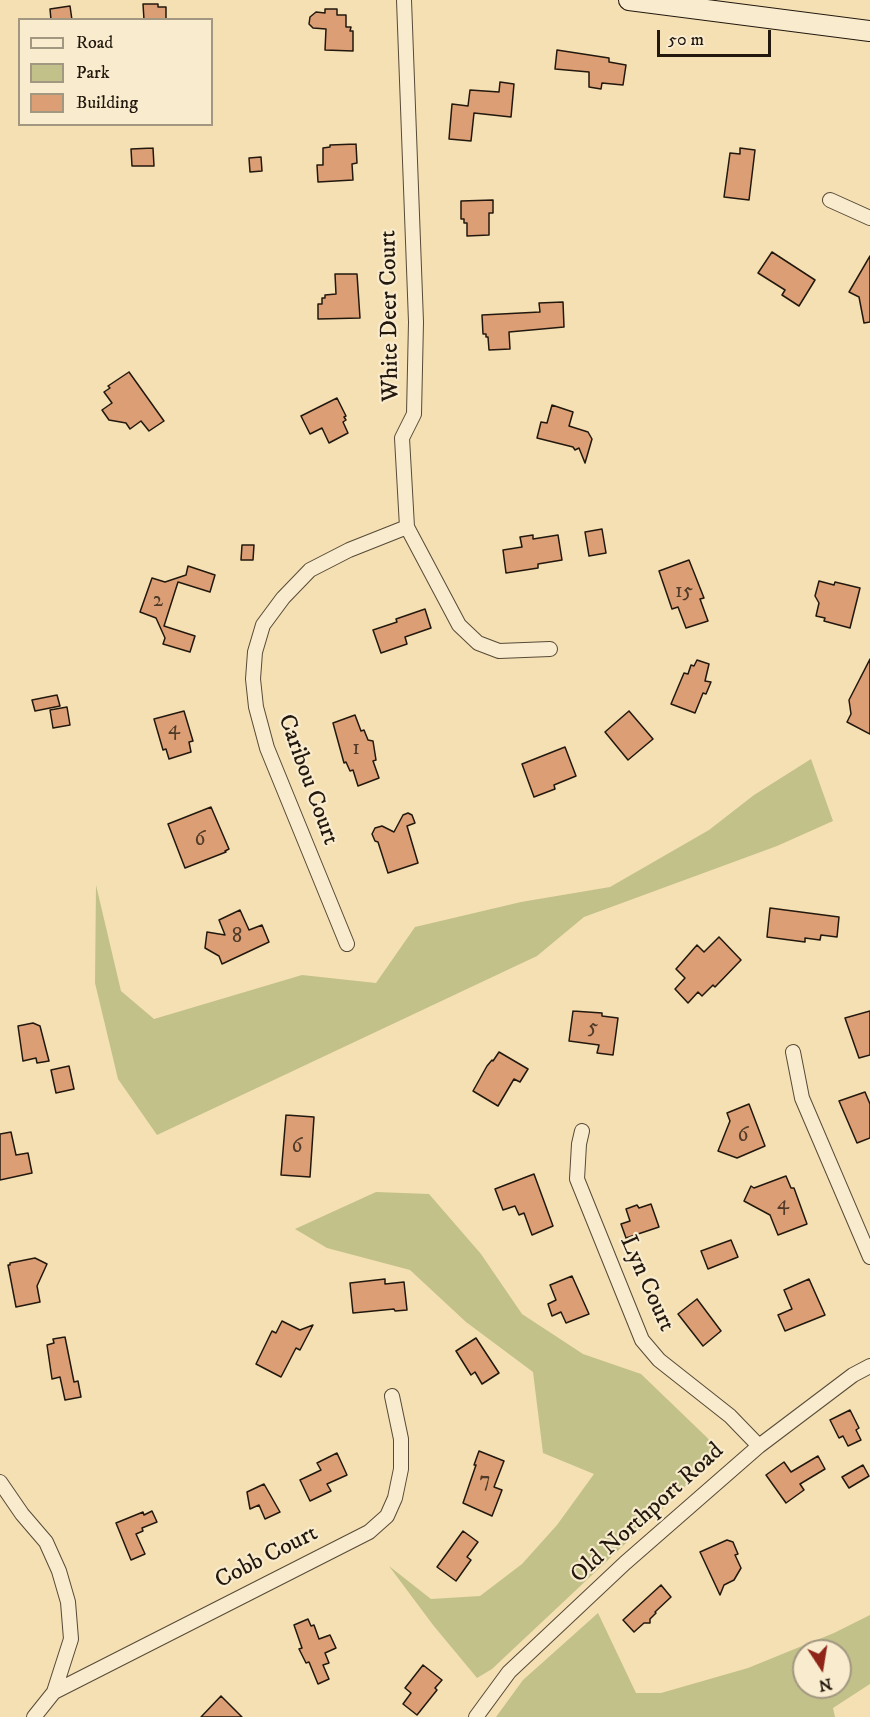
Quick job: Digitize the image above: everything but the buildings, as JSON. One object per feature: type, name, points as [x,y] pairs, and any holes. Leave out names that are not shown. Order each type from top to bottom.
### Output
[{"type":"main road","points":[[629,0],[722,6],[870,31]]},
{"type":"street","name":"White Deer Court","points":[[404,0],[416,322],[414,414],[402,438],[407,527],[459,625],[478,643],[499,651],[550,649]]},
{"type":"street","points":[[830,200],[870,218]]},
{"type":"street","name":"Caribou Court","points":[[347,944],[267,748],[256,707],[253,680],[255,652],[263,625],[283,598],[310,570],[349,550],[407,527]]},
{"type":"street","points":[[794,1052],[802,1098],[870,1257]]},
{"type":"street","name":"Lyn Court","points":[[582,1131],[577,1179],[642,1340],[659,1360],[730,1416],[759,1446]]},
{"type":"street","name":"Old Northport Road","points":[[476,1717],[509,1672],[625,1563],[759,1446],[853,1376],[870,1366]]},
{"type":"street","name":"Cobb Court","points":[[54,1692],[369,1533],[387,1516],[395,1498],[401,1470],[401,1439],[392,1396]]},
{"type":"street","points":[[0,1482],[22,1514],[46,1542],[59,1571],[68,1602],[71,1639],[54,1692],[34,1717]]},
{"type":"green space","points":[[811,759],[833,821],[777,846],[584,917],[537,956],[157,1135],[118,1079],[95,983],[96,885],[121,991],[154,1019],[302,975],[376,983],[415,927],[521,902],[610,887],[709,830],[754,795]]},
{"type":"green space","points":[[376,1192],[429,1194],[481,1254],[522,1314],[583,1354],[641,1374],[720,1450],[674,1498],[492,1669],[477,1678],[433,1625],[389,1566],[431,1599],[480,1596],[522,1564],[557,1525],[594,1474],[543,1453],[533,1372],[466,1322],[410,1270],[327,1248],[295,1229]]},
{"type":"green space","points":[[598,1613],[636,1693],[661,1693],[748,1668],[792,1650],[792,1699],[847,1699],[833,1708],[835,1717],[496,1717],[523,1680]]},
{"type":"green space","points":[[870,1615],[870,1684],[852,1696],[852,1639],[819,1639]]}]
